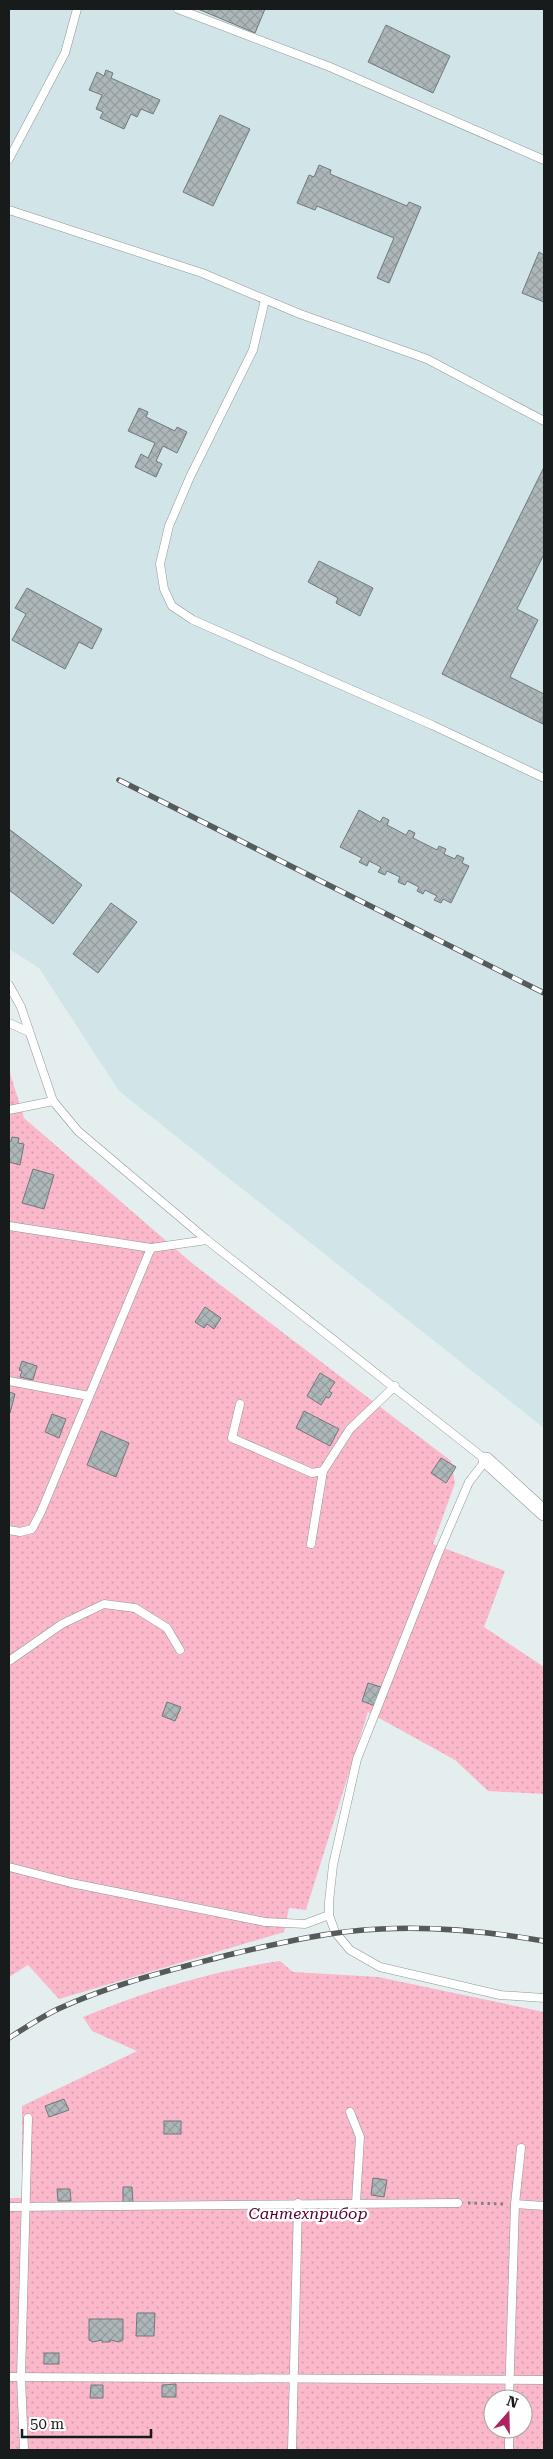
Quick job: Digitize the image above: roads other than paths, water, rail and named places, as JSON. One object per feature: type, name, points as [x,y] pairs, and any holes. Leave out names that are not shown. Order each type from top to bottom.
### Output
[{"type":"street","points":[[486,1460],[544,1513]]},
{"type":"lane","points":[[9,159],[65,53],[77,9]]},
{"type":"lane","points":[[178,9],[330,67],[544,160]]},
{"type":"lane","points":[[9,210],[202,274],[264,300],[427,359],[544,420]]},
{"type":"lane","points":[[264,300],[253,350],[190,477],[169,526],[160,564],[164,589],[172,606],[193,620],[432,725],[544,778]]},
{"type":"lane","points":[[9,985],[21,1007],[53,1101],[78,1130],[207,1240],[395,1386],[486,1460],[469,1482],[438,1554],[356,1759],[333,1865],[328,1902],[329,1915],[335,1932],[350,1950],[380,1967],[500,1995],[544,1998]]},
{"type":"lane","points":[[9,1023],[29,1032]]},
{"type":"lane","points":[[9,1110],[53,1101]]},
{"type":"lane","points":[[9,1226],[151,1248],[207,1240]]},
{"type":"lane","points":[[9,1530],[20,1532],[32,1529],[41,1512],[151,1248]]},
{"type":"lane","points":[[9,1381],[89,1396]]},
{"type":"lane","points":[[311,1544],[323,1471],[350,1429],[395,1386]]},
{"type":"lane","points":[[240,1404],[232,1438],[312,1473],[323,1471]]},
{"type":"lane","points":[[9,1661],[62,1624],[104,1604],[135,1608],[167,1628],[180,1650]]},
{"type":"lane","points":[[9,1867],[70,1883],[265,1922],[306,1924],[329,1915]]},
{"type":"lane","points":[[350,2112],[360,2136],[356,2203]]},
{"type":"lane","points":[[24,2450],[21,2377],[28,2118]]},
{"type":"lane","points":[[509,2389],[515,2204],[521,2148]]},
{"type":"lane","points":[[9,2207],[458,2202]]},
{"type":"lane","points":[[292,2450],[298,2203]]},
{"type":"lane","points":[[515,2204],[544,2206]]},
{"type":"lane","points":[[9,2377],[544,2380]]},
{"type":"railway","points":[[119,780],[544,993]]},
{"type":"railway","points":[[9,2038],[58,2009],[99,1992],[163,1972],[304,1938],[362,1930],[422,1928],[484,1932],[544,1941]]},
{"type":"park label","name":"Сантехприбор","points":[[308,2213]]}]
